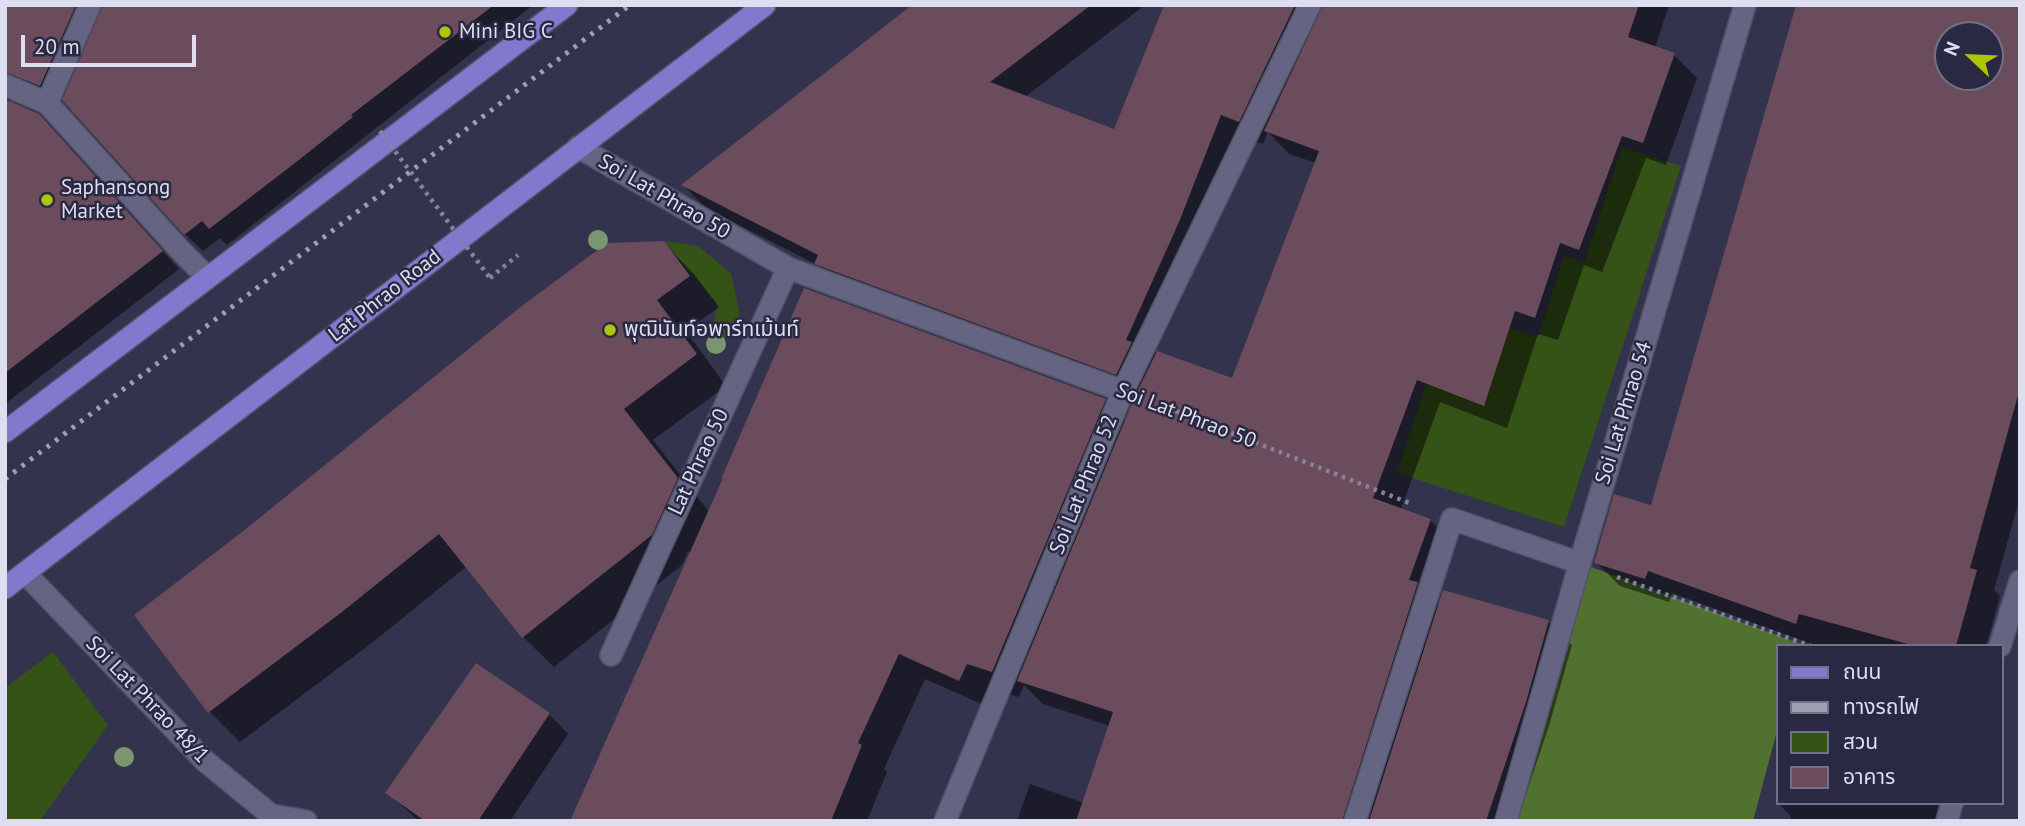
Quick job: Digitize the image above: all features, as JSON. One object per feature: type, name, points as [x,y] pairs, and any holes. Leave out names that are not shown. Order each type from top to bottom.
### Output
[{"type":"main road","points":[[5,432],[567,5]]},
{"type":"main road","name":"Lat Phrao Road","points":[[5,588],[765,5]]},
{"type":"street","points":[[47,103],[90,5]]},
{"type":"street","name":"Soi Lat Phrao 52","points":[[945,821],[1123,391],[1310,5]]},
{"type":"street","name":"Soi Lat Phrao 54","points":[[1506,821],[1745,5]]},
{"type":"street","points":[[5,85],[47,103],[181,251],[207,276]]},
{"type":"street","name":"Soi Lat Phrao 50","points":[[578,148],[788,268],[1123,391]]},
{"type":"street","name":"Lat Phrao 50","points":[[611,656],[788,268]]},
{"type":"street","points":[[1355,821],[1452,519],[1580,563]]},
{"type":"street","name":"Soi Lat Phrao 48/1","points":[[25,573],[205,761],[270,818]]},
{"type":"street","points":[[2001,644],[2020,581]]},
{"type":"street","points":[[270,818],[306,821]]},
{"type":"path","points":[[380,131],[489,278],[518,255]]},
{"type":"path","name":"Soi Lat Phrao 50","points":[[1123,391],[1452,519]]},
{"type":"path","points":[[1580,563],[1805,644]]},
{"type":"green space","points":[[1622,147],[1681,166],[1564,527],[1397,473],[1450,309],[1538,337],[1564,256],[1584,262]]},
{"type":"green space","points":[[664,241],[698,246],[731,273],[741,321],[708,357],[717,304]]},
{"type":"green space","points":[[1580,563],[1801,644],[1776,644],[1776,735],[1753,821],[1506,821]]},
{"type":"green space","points":[[53,652],[108,725],[40,821],[5,821],[5,688]]},
{"type":"building","points":[[5,5],[76,5],[40,86],[5,72]]},
{"type":"building","points":[[103,5],[494,5],[209,229],[202,221],[184,235],[62,100]]},
{"type":"building","points":[[912,5],[1091,5],[990,82],[1114,129],[1164,5],[1295,5],[1239,122],[1221,115],[1179,222],[1126,340],[1132,342],[1116,375],[814,264],[818,255],[681,185]]},
{"type":"building","points":[[1323,5],[1639,5],[1628,37],[1675,53],[1643,143],[1622,136],[1579,250],[1560,243],[1535,318],[1515,311],[1484,406],[1417,380],[1373,498],[1431,519],[1409,580],[1418,582],[1342,821],[1076,821],[1113,712],[1017,681],[1135,396],[1157,351],[1232,378],[1319,151],[1264,131]]},
{"type":"building","points":[[1796,5],[2020,5],[2020,388],[1970,568],[1977,570],[1957,644],[1908,644],[1799,614],[1796,624],[1648,571],[1645,579],[1594,563],[1614,494],[1651,505]]},
{"type":"building","name":"Saphansong Market","points":[[5,99],[39,114],[163,251],[5,373]]},
{"type":"building","points":[[664,241],[690,276],[657,300],[697,354],[624,409],[678,478],[652,535],[522,638],[439,534],[342,612],[208,713],[134,615],[242,532],[523,305],[607,243]]},
{"type":"building","points":[[804,288],[1106,399],[992,672],[967,664],[959,681],[899,654],[858,743],[862,745],[831,821],[570,821],[723,478],[721,479]]},
{"type":"building","points":[[1443,590],[1549,620],[1526,702],[1486,821],[1369,821]]},
{"type":"building","points":[[476,663],[550,713],[478,821],[425,821],[385,793]]},
{"type":"railway","points":[[5,479],[630,5]]},
{"type":"place","name":"Mini BIG C","points":[[445,32]]},
{"type":"place","name":"Saphansong Market","points":[[47,200]]},
{"type":"place","name":"พุฒินันท์อพาร์ทเม้นท์","points":[[610,330]]}]
